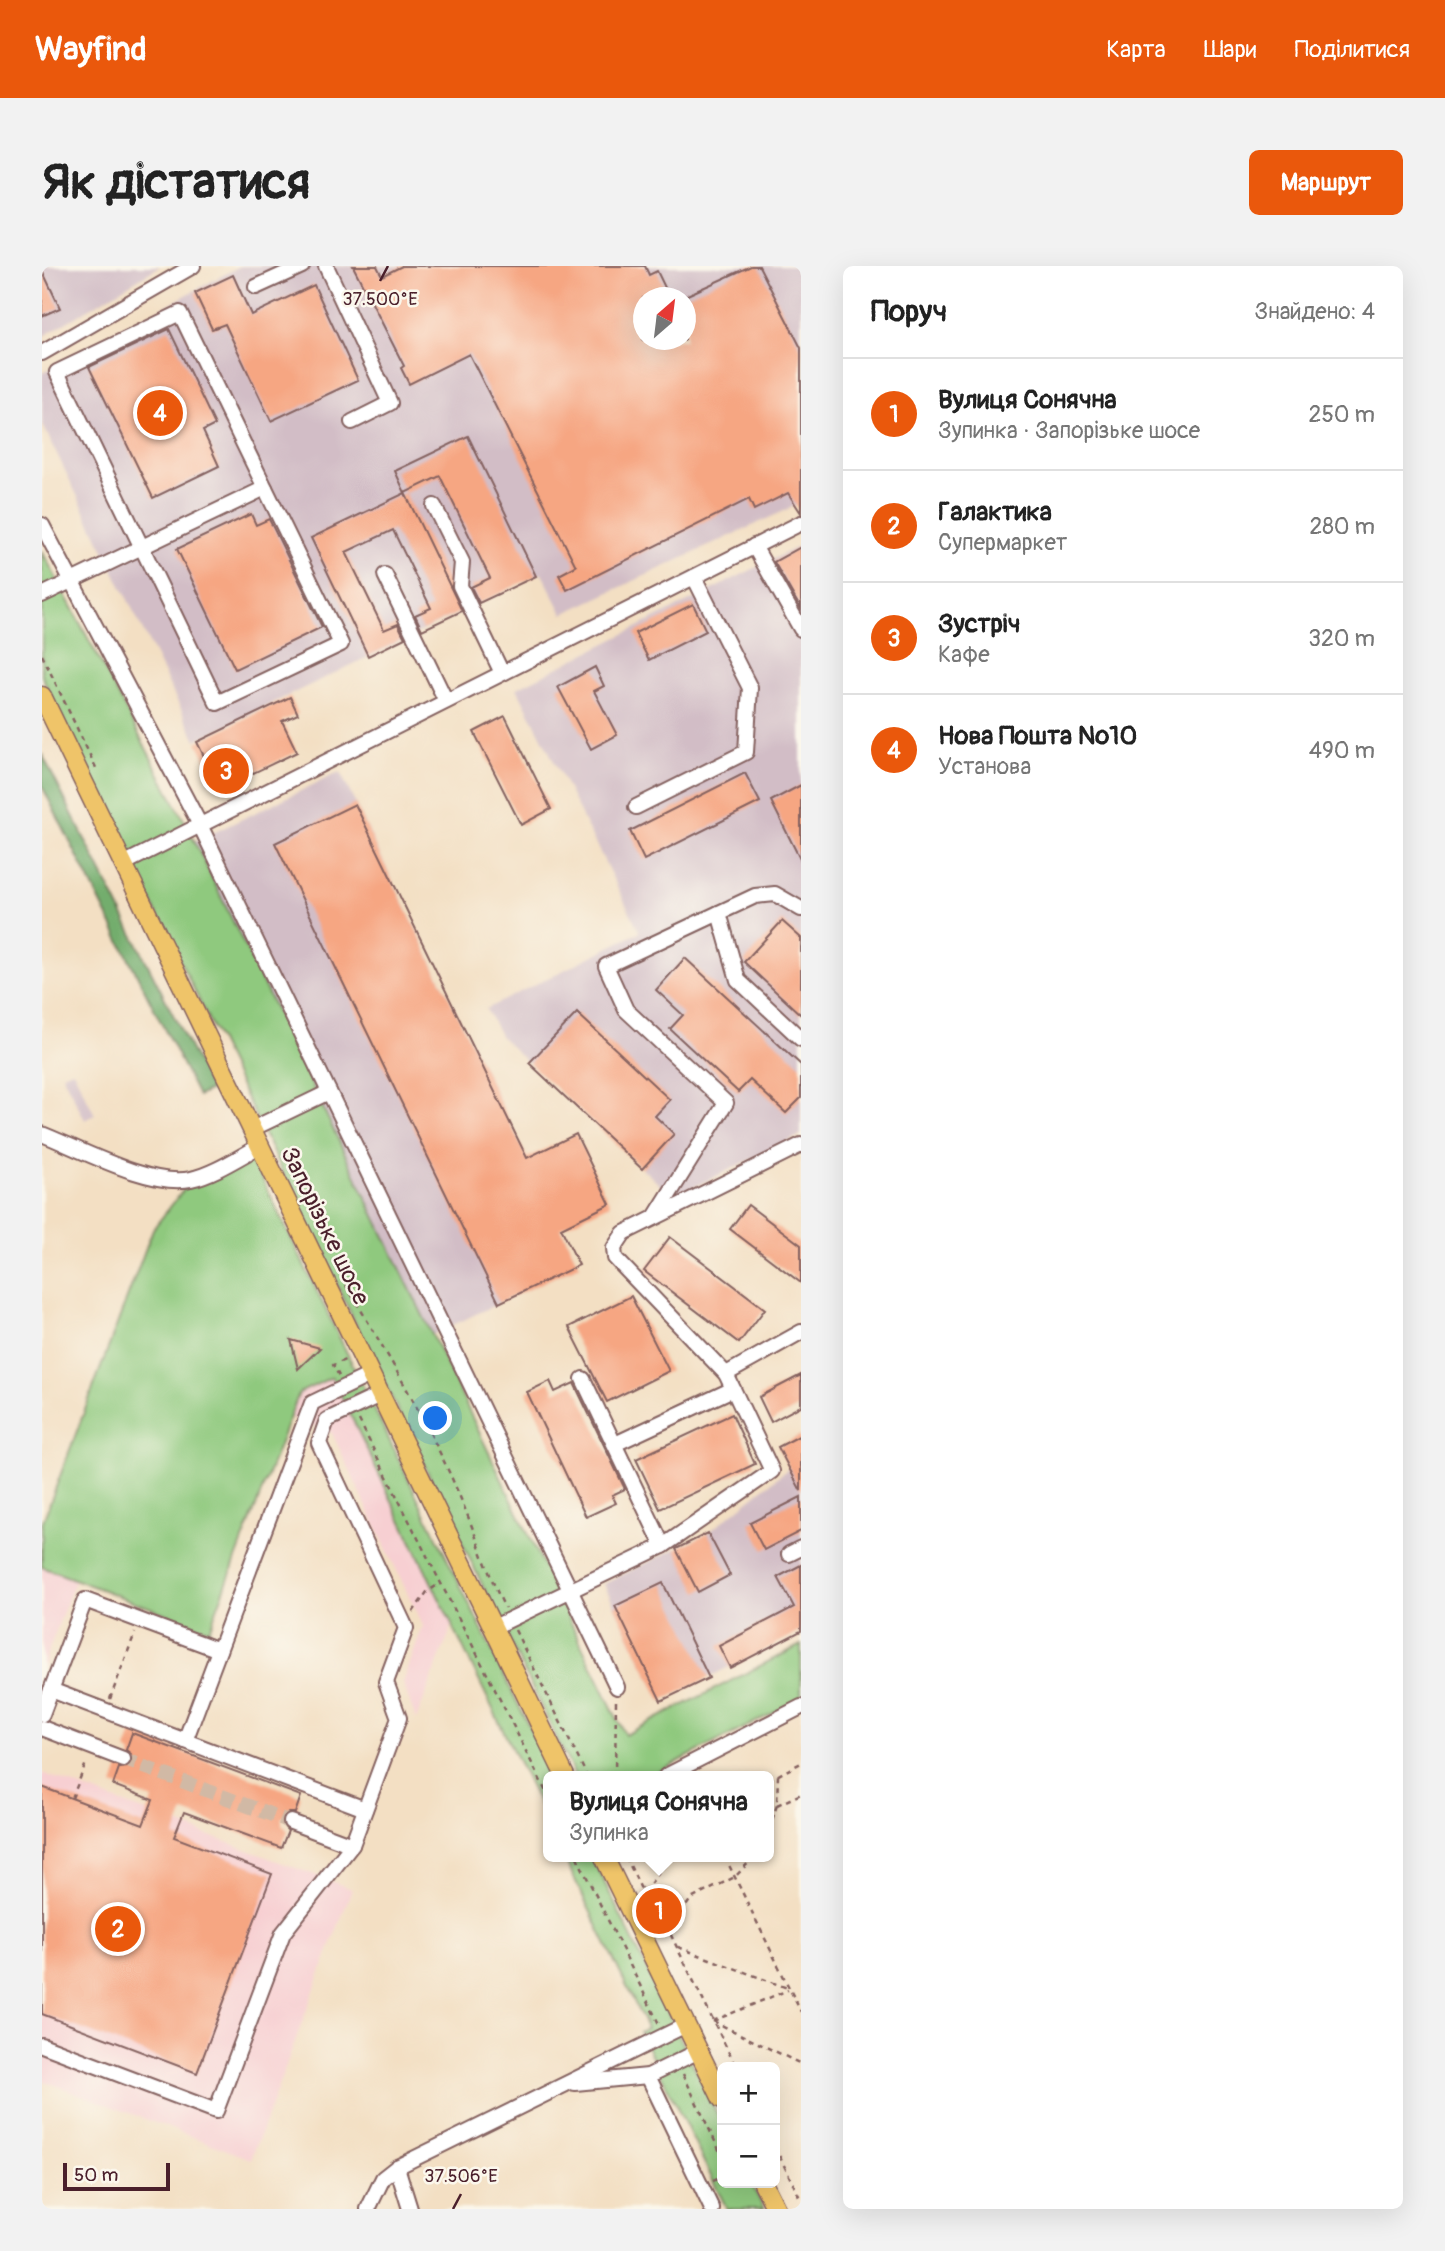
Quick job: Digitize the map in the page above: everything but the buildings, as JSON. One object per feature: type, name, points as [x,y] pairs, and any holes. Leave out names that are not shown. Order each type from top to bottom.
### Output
[{"type":"main road","name":"Запорізьке шосе","points":[[42,696],[563,1771]]},
{"type":"main road","points":[[606,1862],[717,2089]]},
{"type":"main road","points":[[766,2188],[776,2209]]},
{"type":"street","points":[[42,353],[193,266]]},
{"type":"street","points":[[256,287],[302,266]]},
{"type":"street","points":[[326,266],[390,404],[352,422]]},
{"type":"street","points":[[180,313],[265,488],[341,644],[217,703],[57,372],[180,313]]},
{"type":"street","points":[[42,596],[265,488]]},
{"type":"street","points":[[434,506],[461,562],[460,586],[502,673]]},
{"type":"street","points":[[123,864],[801,523]]},
{"type":"street","points":[[42,525],[200,825],[617,1687]]},
{"type":"street","points":[[754,546],[801,629]]},
{"type":"street","points":[[385,575],[446,701]]},
{"type":"street","points":[[636,807],[746,752],[750,688],[694,577]]},
{"type":"street","points":[[654,1218],[726,1103],[626,1010],[606,966],[755,896],[775,894],[801,909]]},
{"type":"street","points":[[719,913],[738,980],[801,1039]]},
{"type":"street","points":[[252,1129],[329,1092]]},
{"type":"street","points":[[42,1134],[144,1174],[168,1180],[192,1179],[260,1146]]},
{"type":"street","points":[[492,1628],[663,1546],[772,1471],[726,1374],[615,1258],[617,1239],[801,1145]]},
{"type":"street","points":[[726,1374],[801,1332]]},
{"type":"street","points":[[185,1741],[312,1403],[370,1375]]},
{"type":"street","points":[[583,1379],[663,1546]]},
{"type":"street","points":[[615,1444],[733,1389]]},
{"type":"street","points":[[42,2045],[216,2111],[283,1933],[352,1845],[399,1718],[386,1682],[406,1628],[319,1443],[327,1420],[380,1395]]},
{"type":"street","points":[[299,1436],[319,1443]]},
{"type":"street","points":[[42,1714],[85,1600],[219,1650]]},
{"type":"street","points":[[51,1690],[365,1809]]},
{"type":"street","points":[[676,1771],[801,1707]]},
{"type":"street","points":[[42,1728],[123,1759]]},
{"type":"street","points":[[291,1822],[352,1845]]},
{"type":"street","points":[[368,2209],[383,2178],[397,2166],[685,2025]]},
{"type":"street","points":[[566,2084],[648,2076],[699,2051]]},
{"type":"street","points":[[648,2076],[712,2209]]},
{"type":"street","points":[[397,2166],[410,2209]]},
{"type":"path","points":[[340,1273],[395,1366],[469,1518],[488,1574],[585,1771]]},
{"type":"path","points":[[360,1420],[439,1584],[460,1617],[543,1786]]},
{"type":"path","points":[[406,1628],[418,1601],[439,1584]]},
{"type":"path","points":[[615,1771],[617,1687]]},
{"type":"path","points":[[774,1777],[801,1763]]},
{"type":"path","points":[[774,1814],[778,1775]]},
{"type":"path","points":[[777,1805],[801,1794]]},
{"type":"path","points":[[579,1862],[664,2035]]},
{"type":"path","points":[[629,1862],[669,1930],[734,2062]]},
{"type":"path","points":[[644,1892],[667,1862]]},
{"type":"path","points":[[728,1862],[801,2012]]},
{"type":"path","points":[[669,1930],[691,1899],[735,1877],[749,1862]]},
{"type":"path","points":[[677,1947],[790,1989]]},
{"type":"path","points":[[713,2021],[790,1989]]},
{"type":"path","points":[[796,2003],[801,2001]]},
{"type":"path","points":[[713,2021],[801,2064]]},
{"type":"path","points":[[677,2062],[717,2146]]},
{"type":"path","points":[[780,2157],[801,2200]]},
{"type":"shaded area","points":[[42,266],[160,266],[42,337]]},
{"type":"shaded area","points":[[240,266],[801,266],[801,503],[563,614],[542,573],[196,740],[42,423],[42,373]]},
{"type":"shaded area","points":[[801,545],[801,1135],[673,1197],[501,1037],[486,1009],[640,932],[517,688]]},
{"type":"shaded area","points":[[340,772],[579,1265],[432,1335],[194,842]]},
{"type":"shaded area","points":[[73,1070],[95,1115],[85,1120],[62,1074]]},
{"type":"shaded area","points":[[332,1376],[452,1626],[416,1720],[403,1683],[423,1626],[332,1433],[289,1417],[299,1393]]},
{"type":"shaded area","points":[[801,1435],[801,1631],[661,1701],[604,1584],[708,1533],[789,1468],[778,1447]]},
{"type":"shaded area","points":[[42,1567],[75,1580],[42,1668]]},
{"type":"shaded area","points":[[42,1773],[352,1889],[251,2159],[42,2080]]},
{"type":"green space","points":[[42,551],[187,826],[625,1735],[801,1645],[801,1699],[660,1771],[573,1771],[42,676]]},
{"type":"green space","points":[[42,754],[211,1090],[198,1096],[42,786]]},
{"type":"green space","points":[[249,1152],[551,1771],[543,1771],[543,1813],[332,1377],[299,1393],[209,1630],[42,1567],[42,1524],[153,1229],[192,1179]]},
{"type":"green space","points":[[566,1862],[594,1862],[717,2114],[717,2188],[754,2188],[764,2209],[727,2209],[640,2032],[647,2028]]},
{"type":"tunnel","points":[[123,1759],[291,1822]]},
{"type":"place","name":"Нова Пошта №10","points":[[160,413]]},
{"type":"place","name":"Зустріч","points":[[226,771]]},
{"type":"place","name":"Вулиця Сонячна","points":[[659,1911]]},
{"type":"place","name":"Галактика","points":[[118,1929]]}]
